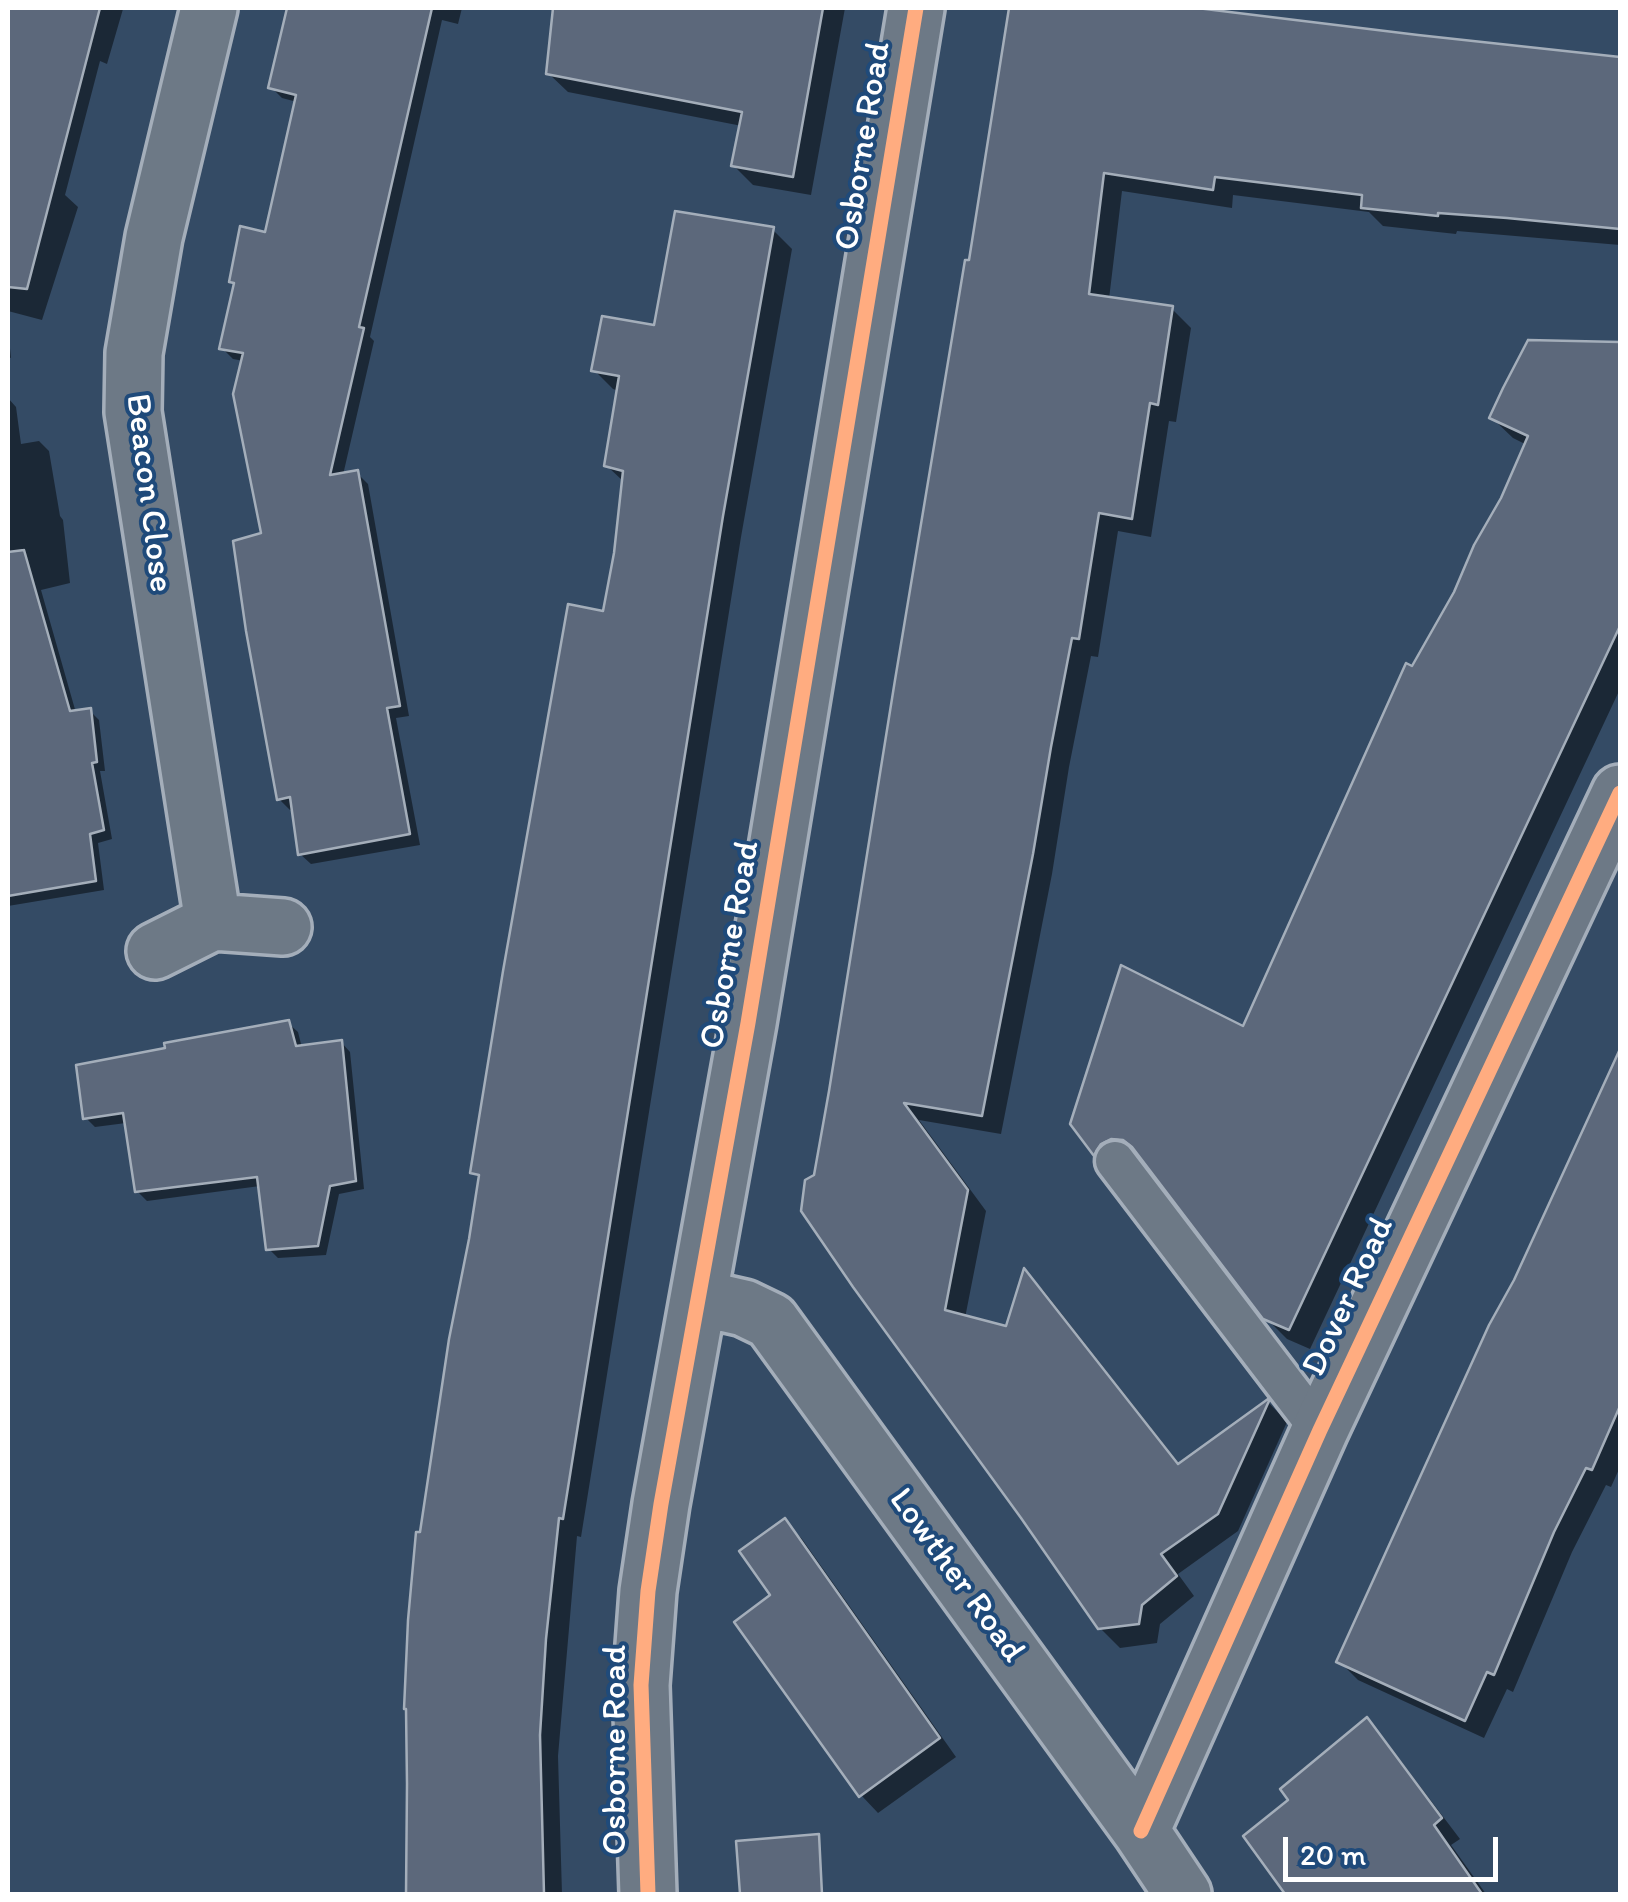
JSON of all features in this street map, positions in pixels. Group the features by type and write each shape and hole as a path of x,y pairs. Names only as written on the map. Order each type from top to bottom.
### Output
{"street":[{"name":"Beacon Close","path":"209,8 154,237 134,353 134,412 213,922"},
{"name":"Osborne Road","path":"648,1894 641,1685 648,1591 752,1004 916,8"},
{"name":"Dover Road","path":"1141,1831 1320,1430 1620,793"},
{"path":"155,951 213,922 284,927"},
{"name":"Lowther Road","path":"700,1298 744,1308 770,1320 1184,1894"}],"lane":[{"path":"1116,1161 1320,1430"}],"building":[{"path":"8,8 100,8 27,289 8,287"},
{"path":"287,8 432,8 359,327 364,328 330,475 358,470 400,706 387,708 410,834 298,855 290,797 277,800 233,541 261,533 233,394 243,353 219,349 234,283 229,282 240,226 265,232 296,95 268,88"},
{"path":"553,8 823,8 793,177 731,166 742,112 546,74"},
{"path":"1009,8 1197,8 1620,57 1620,229 1361,208 1362,195 1215,177 1213,190 1104,173 1089,294 1173,306 1158,405 1150,403 1132,519 1099,513 1079,639 1072,638 982,1116 904,1103 968,1190 945,1310 1006,1326 1024,1268 1178,1464 1269,1401 1218,1514 1161,1554 1177,1576 1142,1605 1139,1624 1098,1629 801,1211 805,1180 814,1175 829,1091"},
{"path":"675,211 774,227 723,516 563,1519 559,1518 540,1735 544,1894 406,1894 404,1709 408,1620 416,1532 420,1532 479,1175 470,1173 568,604 603,611 614,553 623,471 604,466 619,376 591,371 602,316 654,325"},
{"path":"1528,340 1620,342 1620,626 1289,1330 1263,1319 1132,1147 1123,1140 1111,1139 1101,1144 1094,1156 1070,1124 1121,965 1243,1026 1406,663 1412,666 1454,592 1528,436 1489,418"},
{"path":"24,550 70,711 91,708 97,762 92,763 104,830 90,834 96,881 8,896 8,552"},
{"path":"289,1020 296,1046 342,1040 356,1181 330,1186 318,1246 266,1250 257,1177 135,1192 123,1113 83,1119 76,1065 165,1048 164,1043"},
{"path":"1620,1049 1620,1406 1592,1470 1586,1468 1554,1532 1494,1675 1487,1672 1465,1721 1336,1662"},
{"path":"785,1518 940,1738 859,1797 734,1622 770,1595 739,1551"},
{"path":"1367,1717 1442,1818 1434,1825 1482,1894 1285,1894 1243,1836 1288,1800 1280,1789"},
{"path":"819,1834 822,1894 740,1894 736,1841"}],"cycle path":[{"path":"648,1894 641,1685 648,1591 748,1023 916,8"},
{"path":"1141,1831 1320,1430 1620,793"}]}
